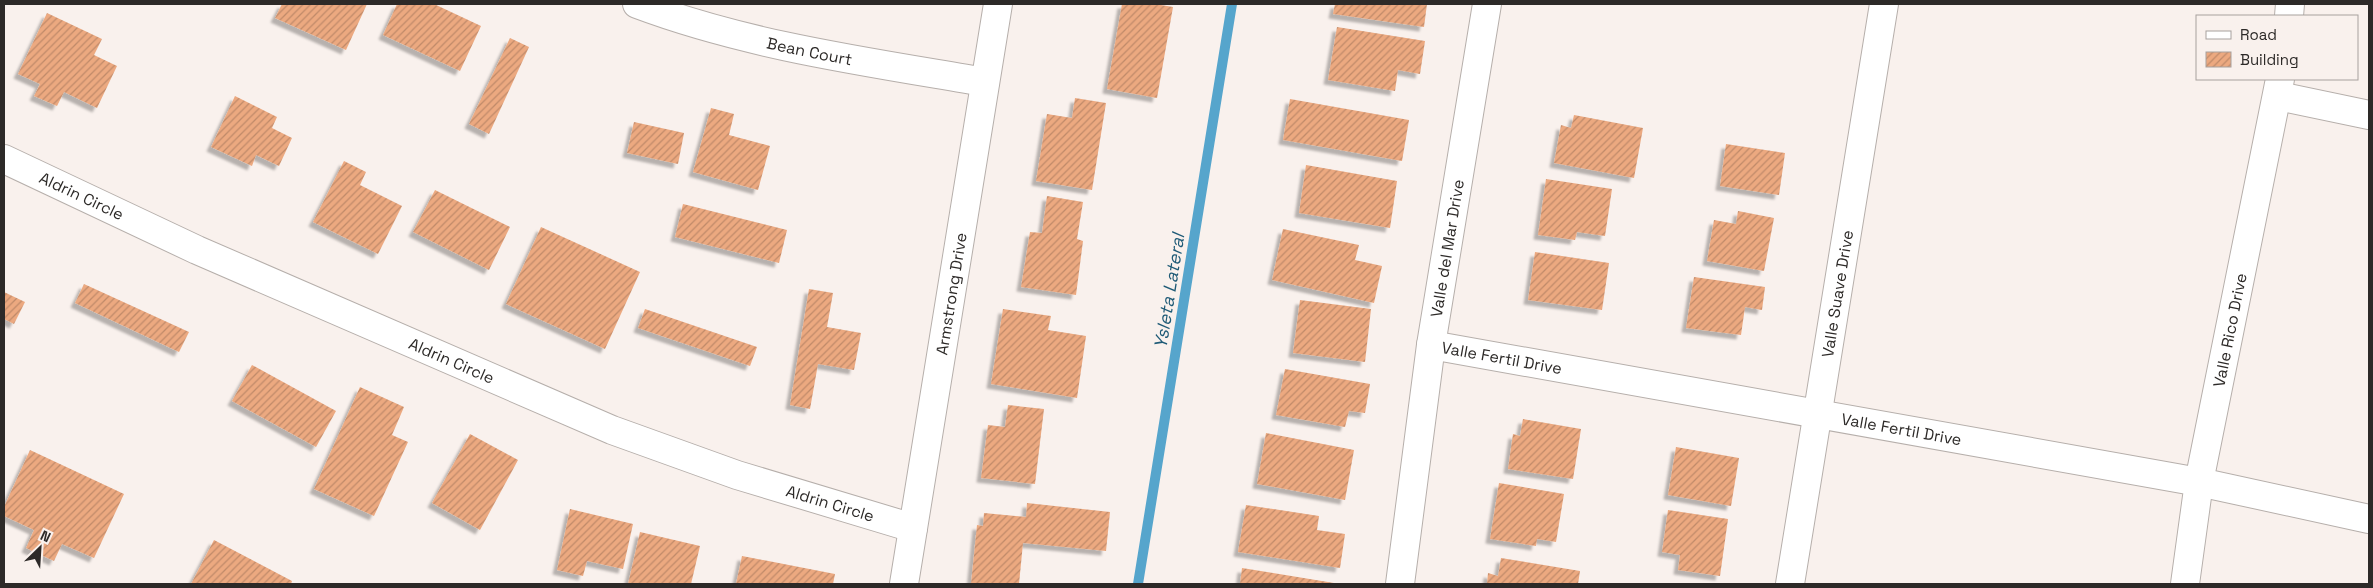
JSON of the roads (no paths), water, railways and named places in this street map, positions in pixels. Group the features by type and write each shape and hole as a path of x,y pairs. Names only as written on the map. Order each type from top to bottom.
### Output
{"street":[{"name":"Bean Court","path":"637,4 684,21 822,54 985,82"},
{"name":"Armstrong Drive","path":"904,584 998,4"},
{"name":"Valle del Mar Drive","path":"1400,584 1431,345 1487,4"},
{"name":"Valle Suave Drive","path":"1790,584 1816,413 1884,4"},
{"path":"2279,87 2369,115"},
{"name":"Valle Rico Drive","path":"2185,584 2199,482 2279,87"},
{"name":"Aldrin Circle","path":"4,159 197,250 612,430 736,475 913,528"},
{"name":"Valle Fertil Drive","path":"1431,345 2199,482 2369,519"}],"waterway":[{"name":"Ysleta Lateral","path":"1138,584 1232,4"}]}
